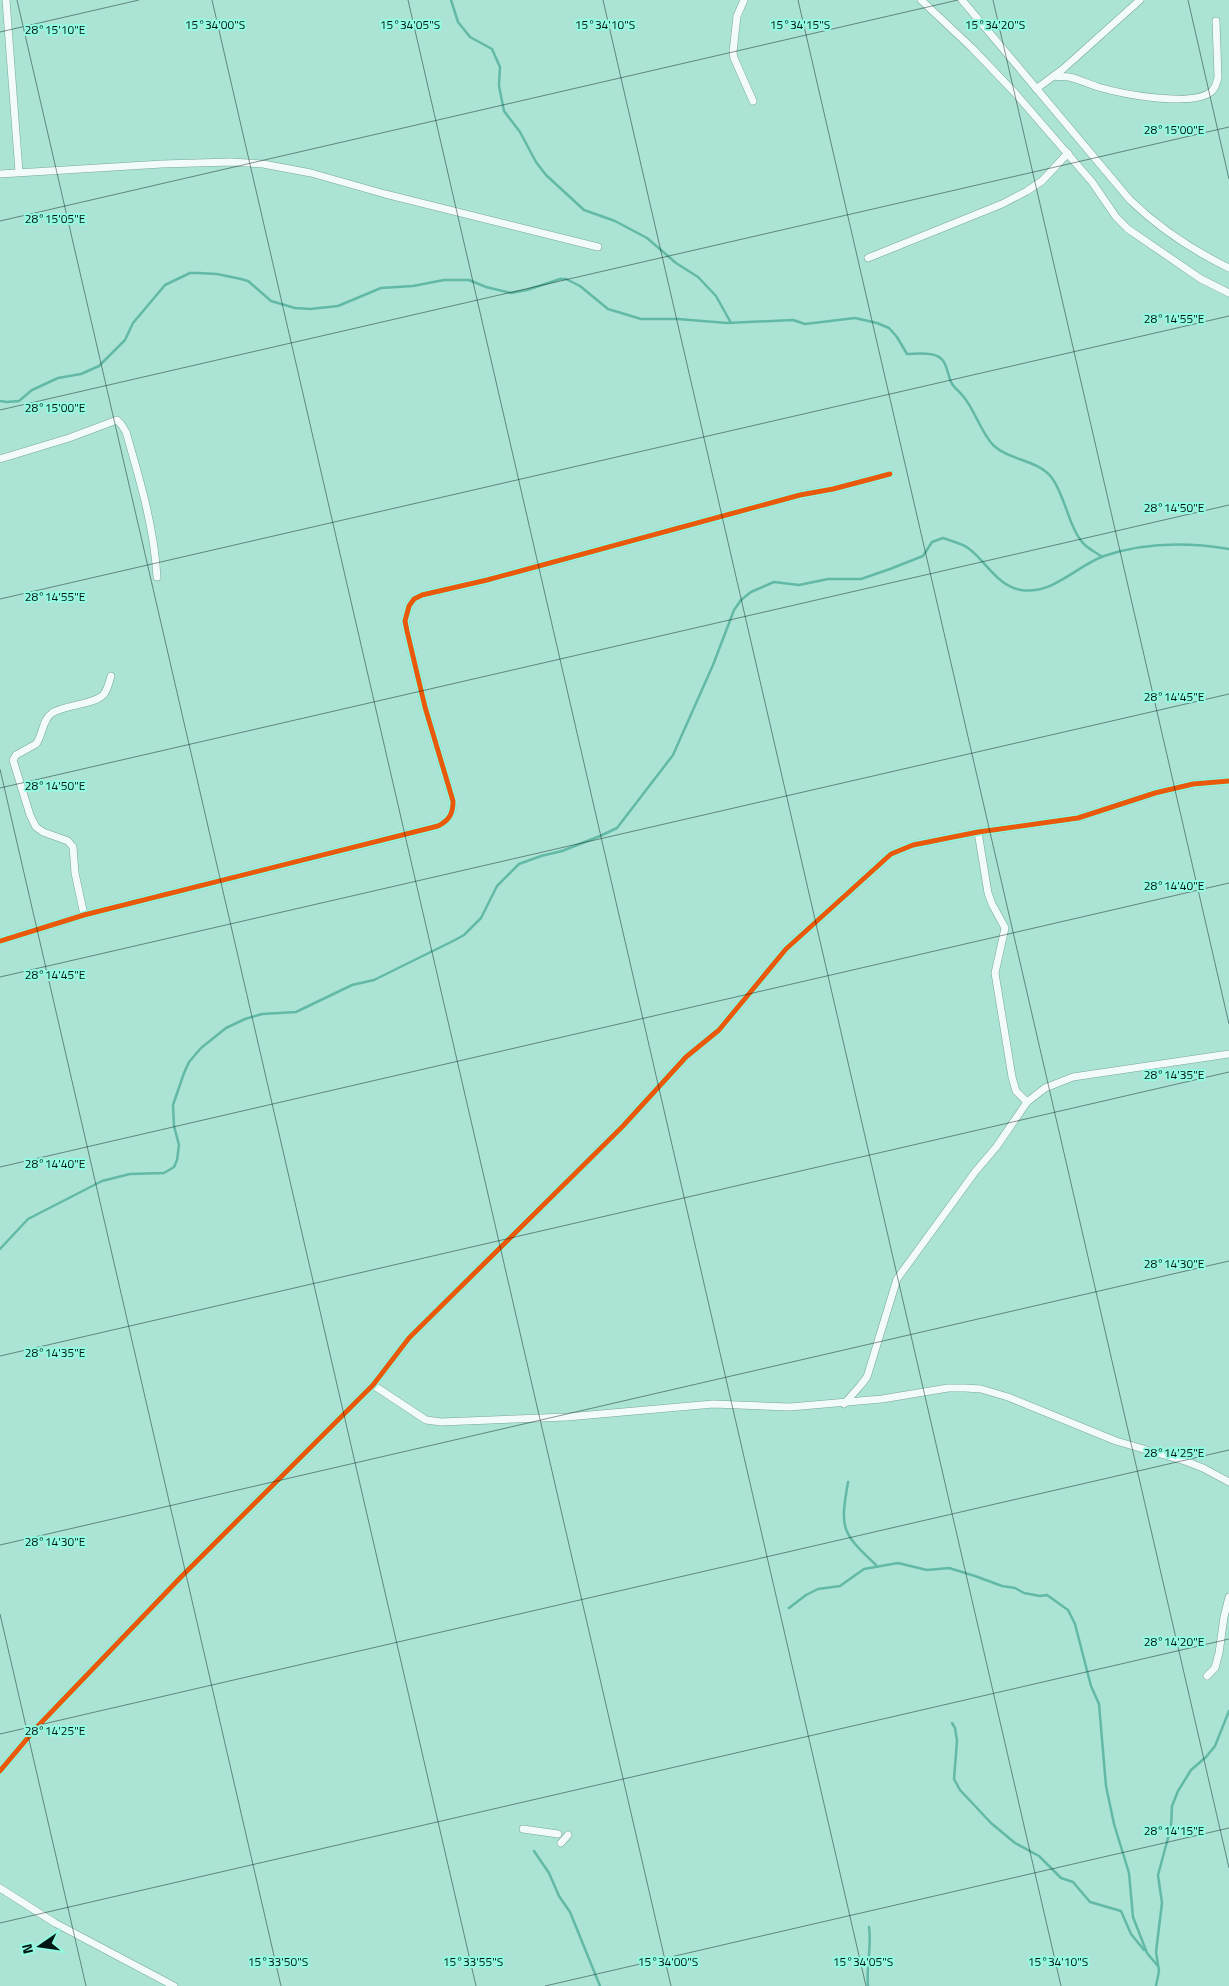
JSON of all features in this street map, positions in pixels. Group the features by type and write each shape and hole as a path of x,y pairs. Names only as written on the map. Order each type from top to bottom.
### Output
{"street":[{"path":"6,0 19,172"},
{"path":"744,0 737,16 733,52 753,101"},
{"path":"921,0 972,48 1068,153 1128,229 1201,279 1229,293"},
{"path":"962,0 1118,187 1142,211 1182,242 1229,268"},
{"path":"1036,89 1054,76 1140,0"},
{"path":"1054,76 1069,77 1141,97 1179,98 1205,95 1213,90 1217,84 1216,21"},
{"path":"868,258 1002,204 1027,191 1042,181 1068,153"},
{"path":"0,174 162,164 231,162 263,164 311,173 385,194 598,247"},
{"path":"0,459 69,438 117,420 126,432 144,494 154,539 157,577"},
{"path":"0,941 84,915 438,826 446,822 453,810 453,801 425,707 405,620 409,606 414,599 422,595 487,580 800,495 833,489 890,474"},
{"path":"84,915 75,873 73,847 68,841 43,832 36,827 13,760 16,755 36,744 46,720 51,714 99,699 108,688 111,676"},
{"path":"0,1771 37,1727 180,1578 373,1386 409,1338 623,1126 686,1057 719,1030 780,956 807,929 897,850 913,844 978,832 1078,818 1155,793 1193,784 1229,781"},
{"path":"978,832 988,893 1005,928 994,973 1012,1077 1016,1091 1027,1102"},
{"path":"844,1404 866,1377 897,1279 958,1195 997,1146 1027,1102 1044,1088 1073,1077 1229,1054"},
{"path":"373,1386 426,1420 441,1422 567,1417 713,1404 790,1407 844,1404 948,1388 982,1389 1008,1397 1116,1440 1203,1468 1229,1482"},
{"path":"1207,1676 1215,1668 1229,1597"},
{"path":"523,1829 558,1834"},
{"path":"562,1843 568,1835"},
{"path":"0,1888 55,1923 174,1986"}],"waterway":[{"path":"451,0 458,22 470,37 492,49 500,67 499,86 504,111 520,132 536,162 546,175 584,210 615,221 647,238 676,263 698,277 716,296 731,323"},
{"path":"0,401 19,401 32,390 58,378 81,374 99,366 125,340 133,323 165,285 190,273 217,274 248,281 271,301 295,308 310,309 338,306 381,288 413,286 444,280 469,280 486,287 511,293 566,279 580,286 608,309 641,319 678,319 727,323 793,320 805,324 855,318 889,328 907,354 930,354 943,360 952,384 971,408 988,439 1000,450 1039,467 1052,478 1080,540 1102,557"},
{"path":"0,1249 28,1219 102,1181 130,1174 164,1173 174,1167 179,1145 174,1126 173,1105 184,1073 189,1062 201,1048 226,1028 245,1019 262,1014 296,1012 352,985 374,980 455,940 464,935 481,918 497,886 519,864 562,851 617,828 673,755 713,665 734,610 741,600 751,592 774,582 799,585 828,579 861,579 923,556 932,542 943,538 968,548 1005,584 1021,590 1044,588 1104,556 1119,551 1150,546 1182,544 1229,549"},
{"path":"848,1482 844,1510 846,1529 856,1545 876,1565"},
{"path":"789,1608 806,1595 818,1589 840,1586 864,1569 898,1563 927,1570 949,1568 1002,1586 1015,1588 1024,1593 1040,1596 1047,1595 1068,1610 1075,1624 1091,1686 1099,1704 1106,1786 1114,1824 1129,1873 1133,1917 1147,1953 1157,1965"},
{"path":"1156,1986 1159,1971 1156,1952 1162,1903 1158,1875 1171,1827 1172,1806 1178,1791 1191,1770 1215,1746 1229,1711"},
{"path":"952,1723 955,1728 957,1741 954,1779 960,1790 991,1823 1015,1843 1039,1856 1061,1878 1073,1882 1090,1902 1121,1911 1131,1934 1144,1950"},
{"path":"534,1851 549,1873 559,1896 570,1912 600,1986"},
{"path":"868,1986 869,1927"}],"cycle path":[{"path":"0,941 84,915 438,826 448,819 453,801 425,707 405,621 409,606 414,599 422,595 487,580 800,495 833,489 890,474"},
{"path":"0,1771 37,1727 180,1578 373,1385 409,1338 623,1126 686,1057 719,1030 786,949 891,854 913,845 978,832 1078,818 1155,793 1193,784 1229,781"}]}
